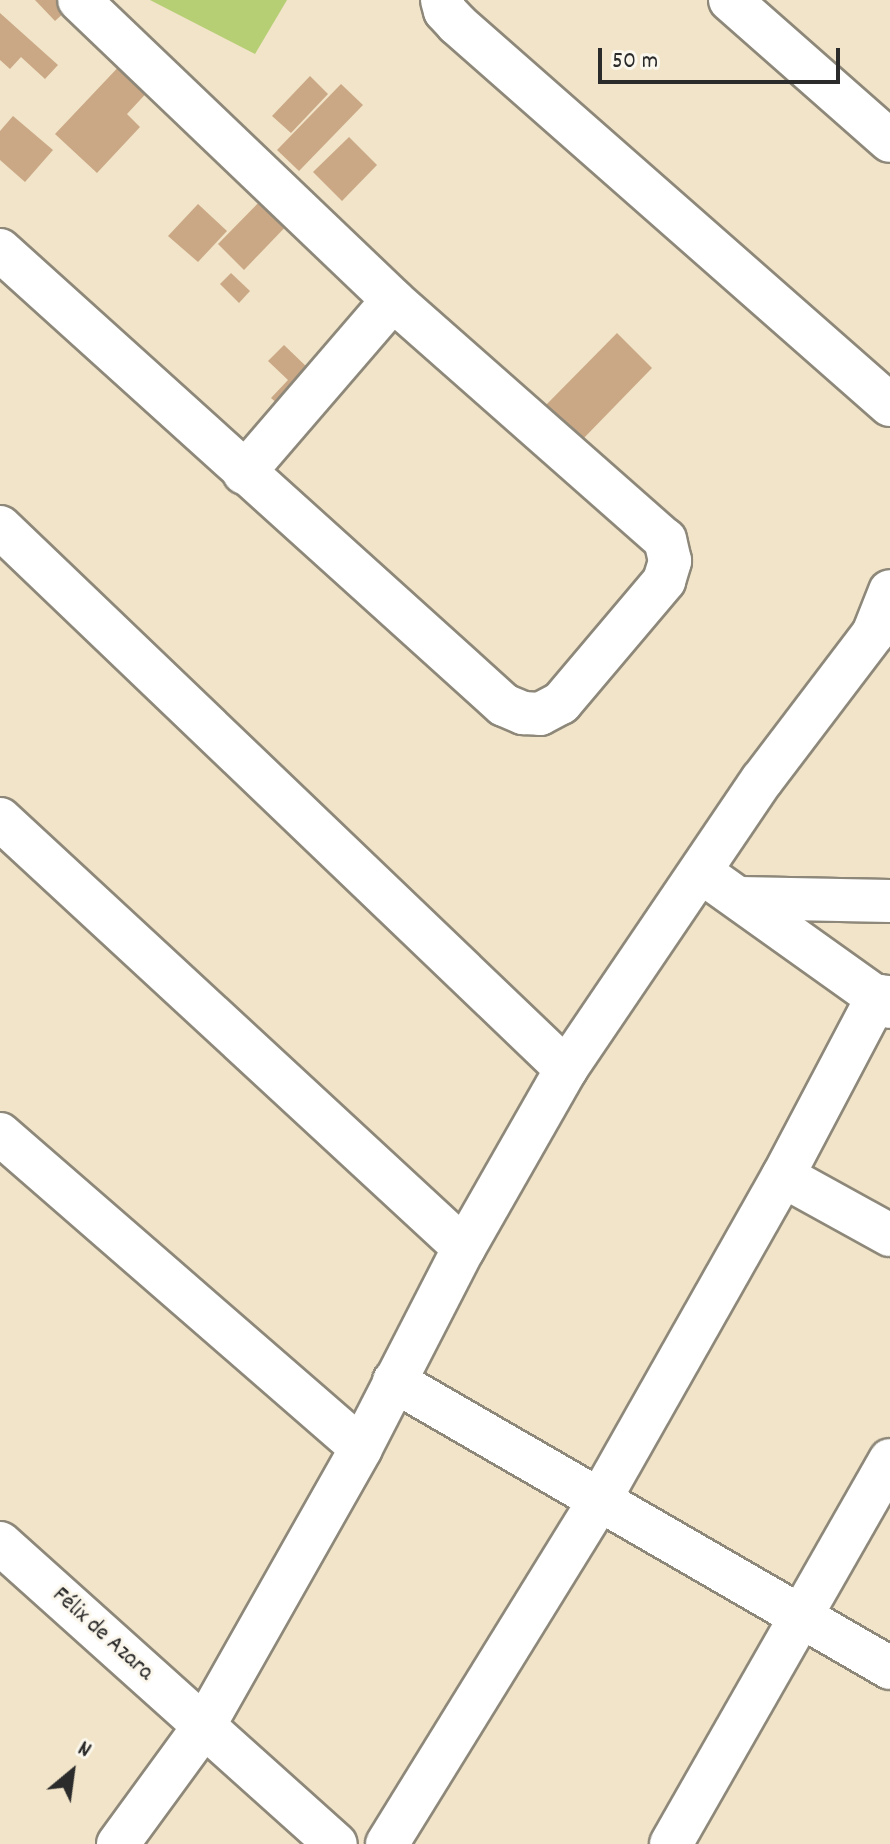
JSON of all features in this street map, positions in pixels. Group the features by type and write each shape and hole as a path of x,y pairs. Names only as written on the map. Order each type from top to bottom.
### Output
{"street":[{"path":"0,250 504,705 523,713 540,714 561,703 664,581 670,561 665,540 393,300 79,0"},
{"path":"442,0 445,11 457,24 890,405"},
{"path":"730,0 890,141"},
{"path":"244,473 393,300"},
{"path":"0,527 566,1069"},
{"path":"118,1844 204,1726 361,1448 464,1248 566,1069 762,780 873,634 890,591"},
{"path":"0,819 464,1248"},
{"path":"387,1844 599,1501 886,1000 701,872"},
{"path":"740,898 890,901"},
{"path":"0,1134 361,1448"},
{"path":"783,1176 890,1235"},
{"path":"394,1381 798,1618 890,1668"},
{"path":"671,1844 890,1460"},
{"name":"Félix de Azara","path":"0,1543 336,1844"}],"green space":[{"path":"150,0 287,0 255,54"}],"building":[{"path":"35,0 59,0 68,9 55,21"},
{"path":"0,13 58,65 45,79 21,57 10,69 0,60"},
{"path":"125,60 153,86 127,114 140,127 97,173 55,134"},
{"path":"310,76 328,94 291,133 272,116"},
{"path":"341,84 363,105 299,171 277,150"},
{"path":"13,116 53,150 25,182 0,160 0,131"},
{"path":"349,137 377,165 342,201 313,172"},
{"path":"267,194 293,219 244,270 218,244"},
{"path":"198,204 227,231 198,262 168,236"},
{"path":"231,273 250,291 239,303 220,284"},
{"path":"617,333 652,368 581,441 545,406"},
{"path":"284,345 310,370 278,404 271,398 288,380 268,361"}]}
